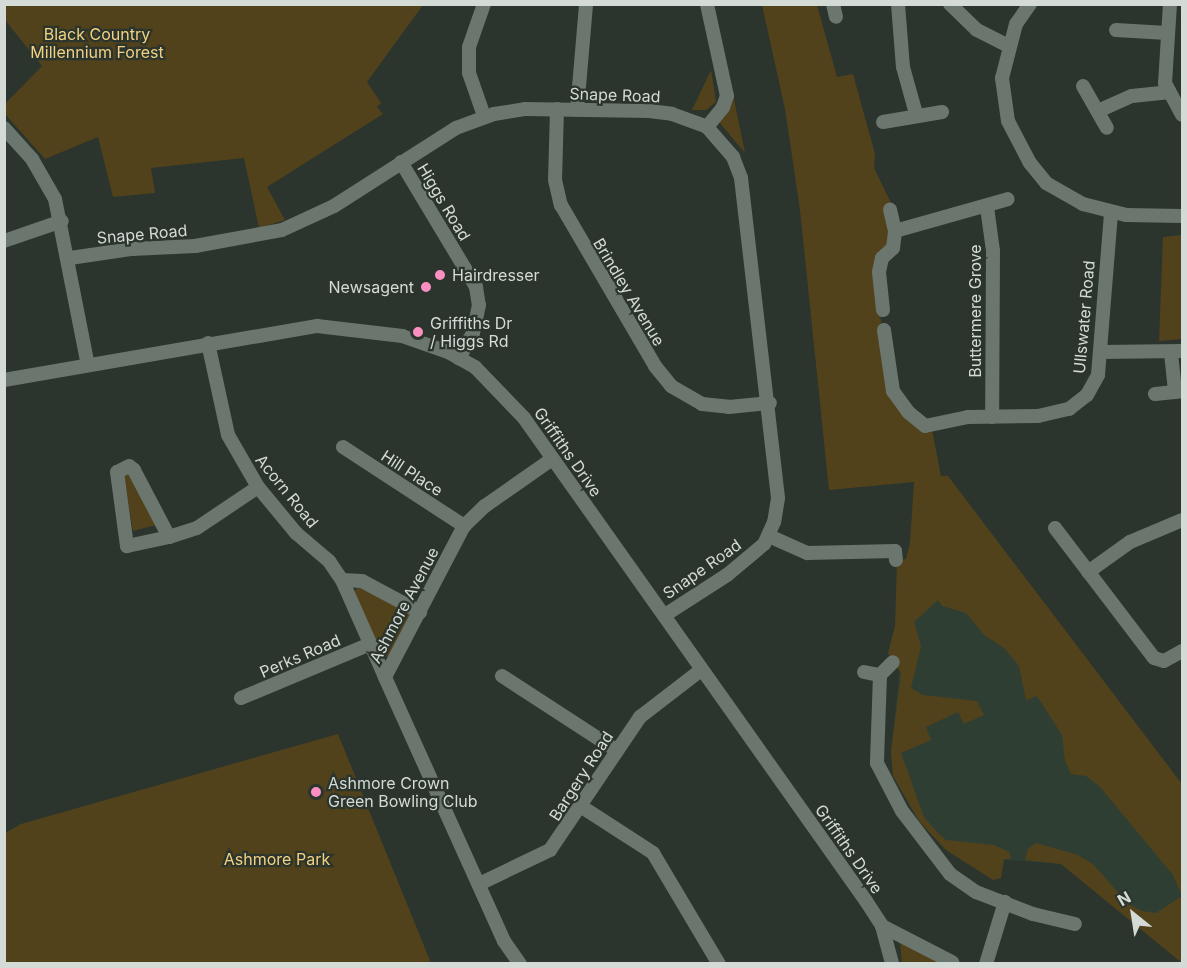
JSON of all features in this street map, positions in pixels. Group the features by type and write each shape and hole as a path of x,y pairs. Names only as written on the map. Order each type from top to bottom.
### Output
{"street":[{"path":"484,4 470,47 469,73 484,116"},
{"path":"577,110 586,4"},
{"path":"707,4 727,96 723,107 707,127"},
{"path":"898,4 903,67 916,114"},
{"path":"950,4 977,30 1009,46"},
{"path":"1030,4 1016,24 1002,78 1008,121 1022,152 1046,183 1061,193 1111,213 1182,216"},
{"path":"1170,4 1167,33 1168,92 1182,115"},
{"path":"1116,30 1167,33"},
{"path":"1083,86 1107,128"},
{"path":"1098,111 1132,96 1168,92"},
{"name":"Snape Road","path":"70,258 132,249 195,246 282,230 317,216 456,128 484,116 557,109 672,114 707,127 733,157 741,178 779,485 777,511 768,536 736,569 665,615"},
{"name":"Brindley Avenue","path":"557,109 555,180 561,205 655,366 671,386 702,404 729,407 770,403"},
{"path":"883,122 916,114 942,112"},
{"path":"4,128 42,175 62,221 88,365"},
{"name":"Higgs Road","path":"401,162 476,287 479,305 475,324 459,358"},
{"path":"895,231 1008,200"},
{"name":"Buttermere Grove","path":"987,207 993,251 990,320 992,417"},
{"path":"883,310 879,272 882,258 893,248 895,231 890,210"},
{"name":"Ullswater Road","path":"884,330 893,391 919,422 932,426 960,418 1038,416 1069,409 1095,385 1100,352 1111,213"},
{"path":"4,241 62,221"},
{"name":"Griffiths Drive","path":"4,380 295,327 340,326 402,336 459,358 490,380 513,405 665,615 882,926 892,963"},
{"name":"Acorn Road","path":"208,343 228,435 258,486 296,532 329,561 342,579 385,677"},
{"path":"1100,352 1177,352 1179,392 1155,394"},
{"name":"Hill Place","path":"343,447 464,526"},
{"name":"Ashmore Avenue","path":"520,963 504,941 385,677 464,526 485,506 552,459"},
{"path":"169,537 135,470 129,466 117,472 127,546 169,537 197,528 258,486"},
{"path":"1088,572 1130,542 1182,520"},
{"path":"1055,528 1154,657 1164,661 1182,651"},
{"path":"768,536 807,553 895,551 896,560"},
{"path":"342,579 362,581 420,612"},
{"name":"Perks Road","path":"242,698 370,644"},
{"path":"893,662 880,675 875,752 883,778 902,811 957,881 1005,902 1075,924"},
{"name":"Bargery Road","path":"478,884 550,850 582,807 616,750 650,707 702,670"},
{"path":"864,672 880,675"},
{"path":"502,676 616,750"},
{"path":"582,807 653,853 719,963"},
{"path":"986,963 1005,902"},
{"path":"882,926 953,963"}],"shaded area":[{"path":"936,547 1182,865 1182,933 1167,950 1061,864 976,858 946,850 919,821 893,776 891,752 912,552"}],"green space":[{"name":"Black Country Millennium Forest","path":"5,5 423,5 367,82 381,103 377,107 383,114 267,187 285,220 259,228 244,158 151,168 155,193 113,197 98,137 45,159 5,114 4,105 42,66 5,20"},
{"path":"762,5 817,5 837,77 853,74 875,154 874,168 893,207 890,239 875,271 890,396 932,430 941,476 948,476 1182,784 1182,896 1173,875 1100,787 1086,776 1071,774 1065,761 1062,735 1037,696 1026,700 1019,666 1004,648 984,635 966,613 942,606 938,600 914,622 921,646 911,688 923,695 977,701 984,715 964,724 958,712 926,727 931,740 901,753 924,817 937,832 946,840 994,845 1009,852 1011,859 1004,859 1001,878 993,880 946,850 919,821 893,776 891,752 901,673 888,653 895,626 897,561 906,559 910,543 914,482 829,490 800,210 785,109"},
{"path":"711,70 716,102 706,110 692,110"},
{"path":"733,94 745,153 719,122"},
{"path":"1182,235 1182,339 1159,341 1163,237"},
{"path":"128,474 134,481 156,525 133,531 124,477"},
{"path":"360,584 411,613 392,656 382,657 353,593"},
{"name":"Ashmore Park","path":"338,734 431,963 5,963 5,833 21,824"},
{"path":"1036,843 1078,855 1094,865 1128,904 1142,911 1156,913 1182,896 1182,963 1061,864 1025,860 1028,849"},
{"path":"900,942 940,963 902,963"}],"place":[{"name":"Hairdresser","path":"440,275"},
{"name":"Newsagent","path":"426,287"},
{"name":"Griffiths Dr / Higgs Rd","path":"418,332"},
{"name":"Ashmore Crown Green Bowling Club","path":"316,792"}]}
